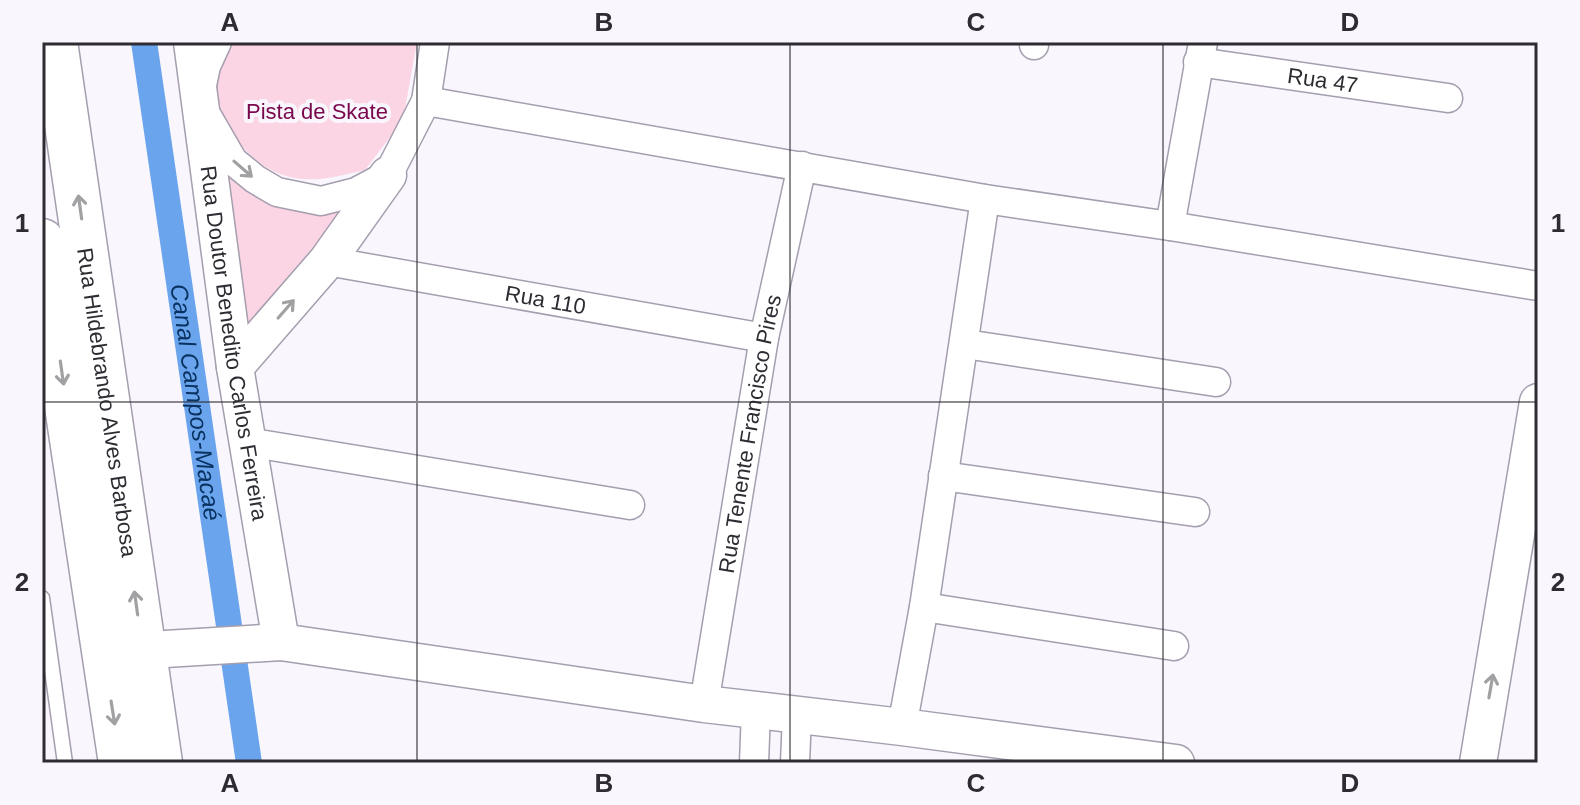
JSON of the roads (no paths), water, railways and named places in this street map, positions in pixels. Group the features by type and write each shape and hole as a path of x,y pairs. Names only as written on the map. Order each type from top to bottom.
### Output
{"main road":[{"name":"Rua Hildebrando Alves Barbosa","path":"55,42 154,652 160,763"},
{"name":"Rua Hildebrando Alves Barbosa","path":"42,241 121,763"}],"street":[{"name":"Rua Doutor Benedito Carlos Ferreira","path":"192,42 272,642"},
{"path":"217,42 206,66 201,100 212,129 233,161 255,179 277,192 321,201 356,192 388,175"},
{"path":"235,367 327,261 388,175 426,101 435,42"},
{"path":"1170,226 1200,52"},
{"name":"Rua 47","path":"1200,52 1448,98"},
{"path":"426,101 985,199 1538,286"},
{"name":"Rua Tenente Francisco Pires","path":"704,704 764,338 802,166"},
{"path":"902,727 924,607 985,199"},
{"name":"Rua 110","path":"327,261 764,338"},
{"path":"965,344 1216,382"},
{"path":"1478,763 1538,402"},
{"path":"247,442 630,505"},
{"path":"943,476 1195,512"},
{"path":"924,607 1174,646"},
{"path":"154,652 272,642 704,704 1176,763"},
{"path":"754,763 756,710"},
{"path":"795,763 797,715"}],"lane":[{"path":"42,598 65,763"}],"waterway":[{"name":"Canal Campos-Macaé","path":"144,42 249,763"}],"park label":[{"name":"Pista de Skate","path":"317,111"}]}
